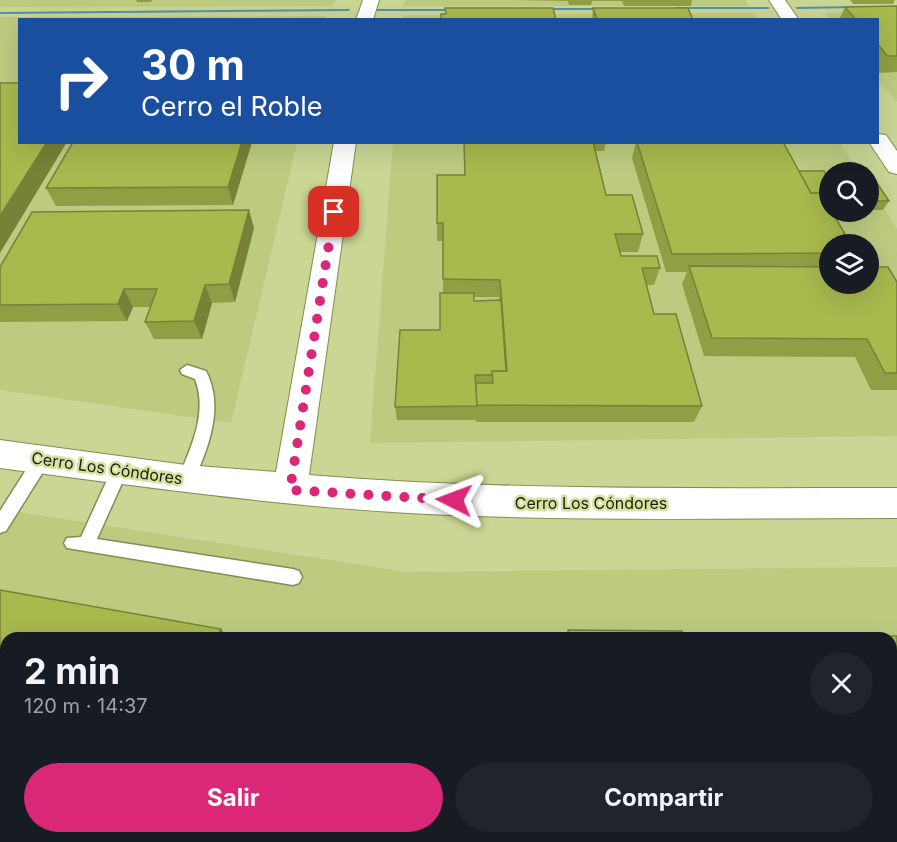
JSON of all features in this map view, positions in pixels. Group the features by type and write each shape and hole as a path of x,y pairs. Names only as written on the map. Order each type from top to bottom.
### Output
{"street":[{"path":"365,18 371,0"},
{"path":"777,0 790,18"},
{"path":"879,141 897,167"},
{"path":"290,490 345,144"},
{"name":"Cerro Los Cóndores","path":"0,454 119,472 290,490 538,503 897,503"}],"lane":[{"path":"186,479 208,417 208,390 201,375 187,370"},
{"path":"0,526 42,459"},
{"path":"119,472 79,544 293,577"}],"shaded area":[{"path":"0,0 336,0 332,6 0,7"},
{"path":"406,0 745,0 749,6 403,6"},
{"path":"754,13 757,18 402,18 403,15"},
{"path":"825,13 897,13 897,102 879,81 879,18 829,18"},
{"path":"326,16 326,18 18,18 18,144 297,144 231,423 0,390 0,17"},
{"path":"393,144 841,144 852,162 819,162 819,222 879,222 879,201 897,229 897,436 370,443"},
{"path":"0,509 407,572 897,567 897,632 0,632"}],"building":[{"path":"897,6 897,56 887,56 879,45 879,18 854,18 845,7"},
{"path":"445,8 553,8 556,18 441,18 441,14 446,14"},
{"path":"593,8 688,8 692,18 596,18"},
{"path":"0,83 18,83 18,144 46,144 0,216"},
{"path":"72,144 241,144 228,187 46,188"},
{"path":"464,144 593,144 606,195 632,195 643,234 615,234 621,256 657,256 660,268 642,268 654,314 676,314 702,406 476,405 476,383 493,383 492,371 507,371 500,280 443,279 443,223 437,223 437,175 465,175"},
{"path":"638,144 784,144 811,193 819,193 819,222 838,222 845,234 819,234 819,253 672,254"},
{"path":"799,171 819,171 819,193 811,193"},
{"path":"879,186 889,201 879,201"},
{"path":"249,210 229,284 205,285 194,321 145,322 157,289 124,289 118,304 0,305 0,267 32,212"},
{"path":"689,266 819,267 819,294 879,294 879,267 888,267 897,282 897,373 885,373 867,339 712,338"},
{"path":"440,293 474,293 474,301 501,300 506,371 492,371 492,375 475,375 477,406 395,407 400,330 440,330"},
{"path":"0,590 221,629 220,632 0,632"},
{"path":"568,630 682,632 568,632"}],"waterway":[{"path":"797,8 856,7"},
{"path":"678,8 768,8"},
{"path":"543,9 604,9"},
{"path":"0,13 348,10"},
{"path":"377,10 457,10"}],"route":[{"path":"334,212 290,490 454,500"}]}
